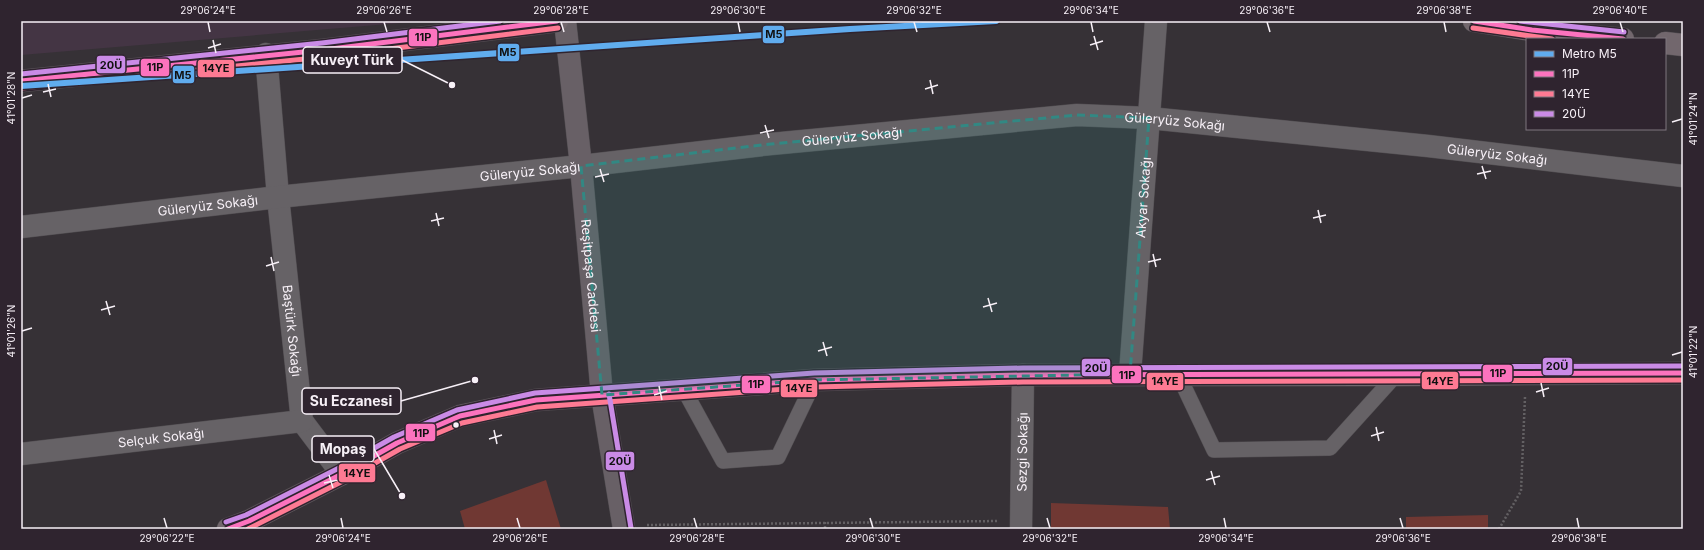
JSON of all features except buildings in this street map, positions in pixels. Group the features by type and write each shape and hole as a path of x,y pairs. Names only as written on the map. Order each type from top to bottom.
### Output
{"main road":[{"path":"21,80 266,54 323,50 557,21"},
{"path":"1474,21 1532,30 1613,38"},
{"path":"1666,43 1683,45"},
{"path":"228,529 342,474 397,443 460,416 536,400 683,388 816,380 1023,375 1683,373"}],"street":[{"name":"Reşitpaşa Caddesi","path":"565,21 581,166 602,395 624,527"},
{"name":"Akyar Sokağı","path":"1130,374 1156,21"},
{"name":"Baştürk Sokağı","path":"266,54 278,197 302,421"},
{"name":"Güleryüz Sokağı","path":"21,227 278,197 581,166 779,143 1069,116 1149,118 1428,146 1683,176"},
{"name":"Sezgi Sokağı","path":"1021,525 1023,375"},
{"name":"Selçuk Sokağı","path":"21,454 302,421"},
{"path":"302,421 342,474"}],"lane":[{"path":"1178,374 1214,450 1330,448 1396,375"},
{"path":"683,388 723,461 778,457 816,380"}],"path":[{"path":"1499,529 1521,491 1526,374"},
{"path":"624,527 825,522 1021,525"},
{"path":"825,522 825,529"}],"highlighted area":[{"path":"1077,115 1149,118 1130,374 815,380 602,395 581,166 771,144"}],"shaded area":[{"path":"21,21 424,21 21,55"},
{"path":"546,480 561,529 465,529 460,511"},
{"path":"1051,503 1168,507 1170,529 1051,529"},
{"path":"1488,515 1488,529 1406,529 1406,517"}],"metro line":[{"name":"M5","path":"21,86 850,29 996,21"}],"transit line":[{"name":"20Ü","path":"21,74 322,43 500,21"},
{"name":"11P","path":"21,81 323,50 557,21"},
{"name":"11P","path":"1474,21 1532,30 1613,38"},
{"name":"20Ü","path":"1520,21 1624,32"},
{"name":"14YE","path":"22,88 324,57 558,28"},
{"name":"14YE","path":"1473,28 1545,38"},
{"name":"20Ü","path":"226,522 246,515 339,468 394,437 457,410 535,393 814,373 1023,368 1683,366"},
{"name":"11P","path":"228,529 249,521 342,474 397,443 460,416 536,400 815,380 1023,375 1683,373"},
{"name":"14YE","path":"248,529 345,480 400,449 462,423 537,407 815,387 1023,382 1683,380"},
{"name":"20Ü","path":"609,394 631,528"}],"place":[{"name":"Kuveyt Türk","path":"452,85"},
{"name":"Su Eczanesi","path":"475,380"},
{"name":"Mopaş","path":"402,496"}]}
